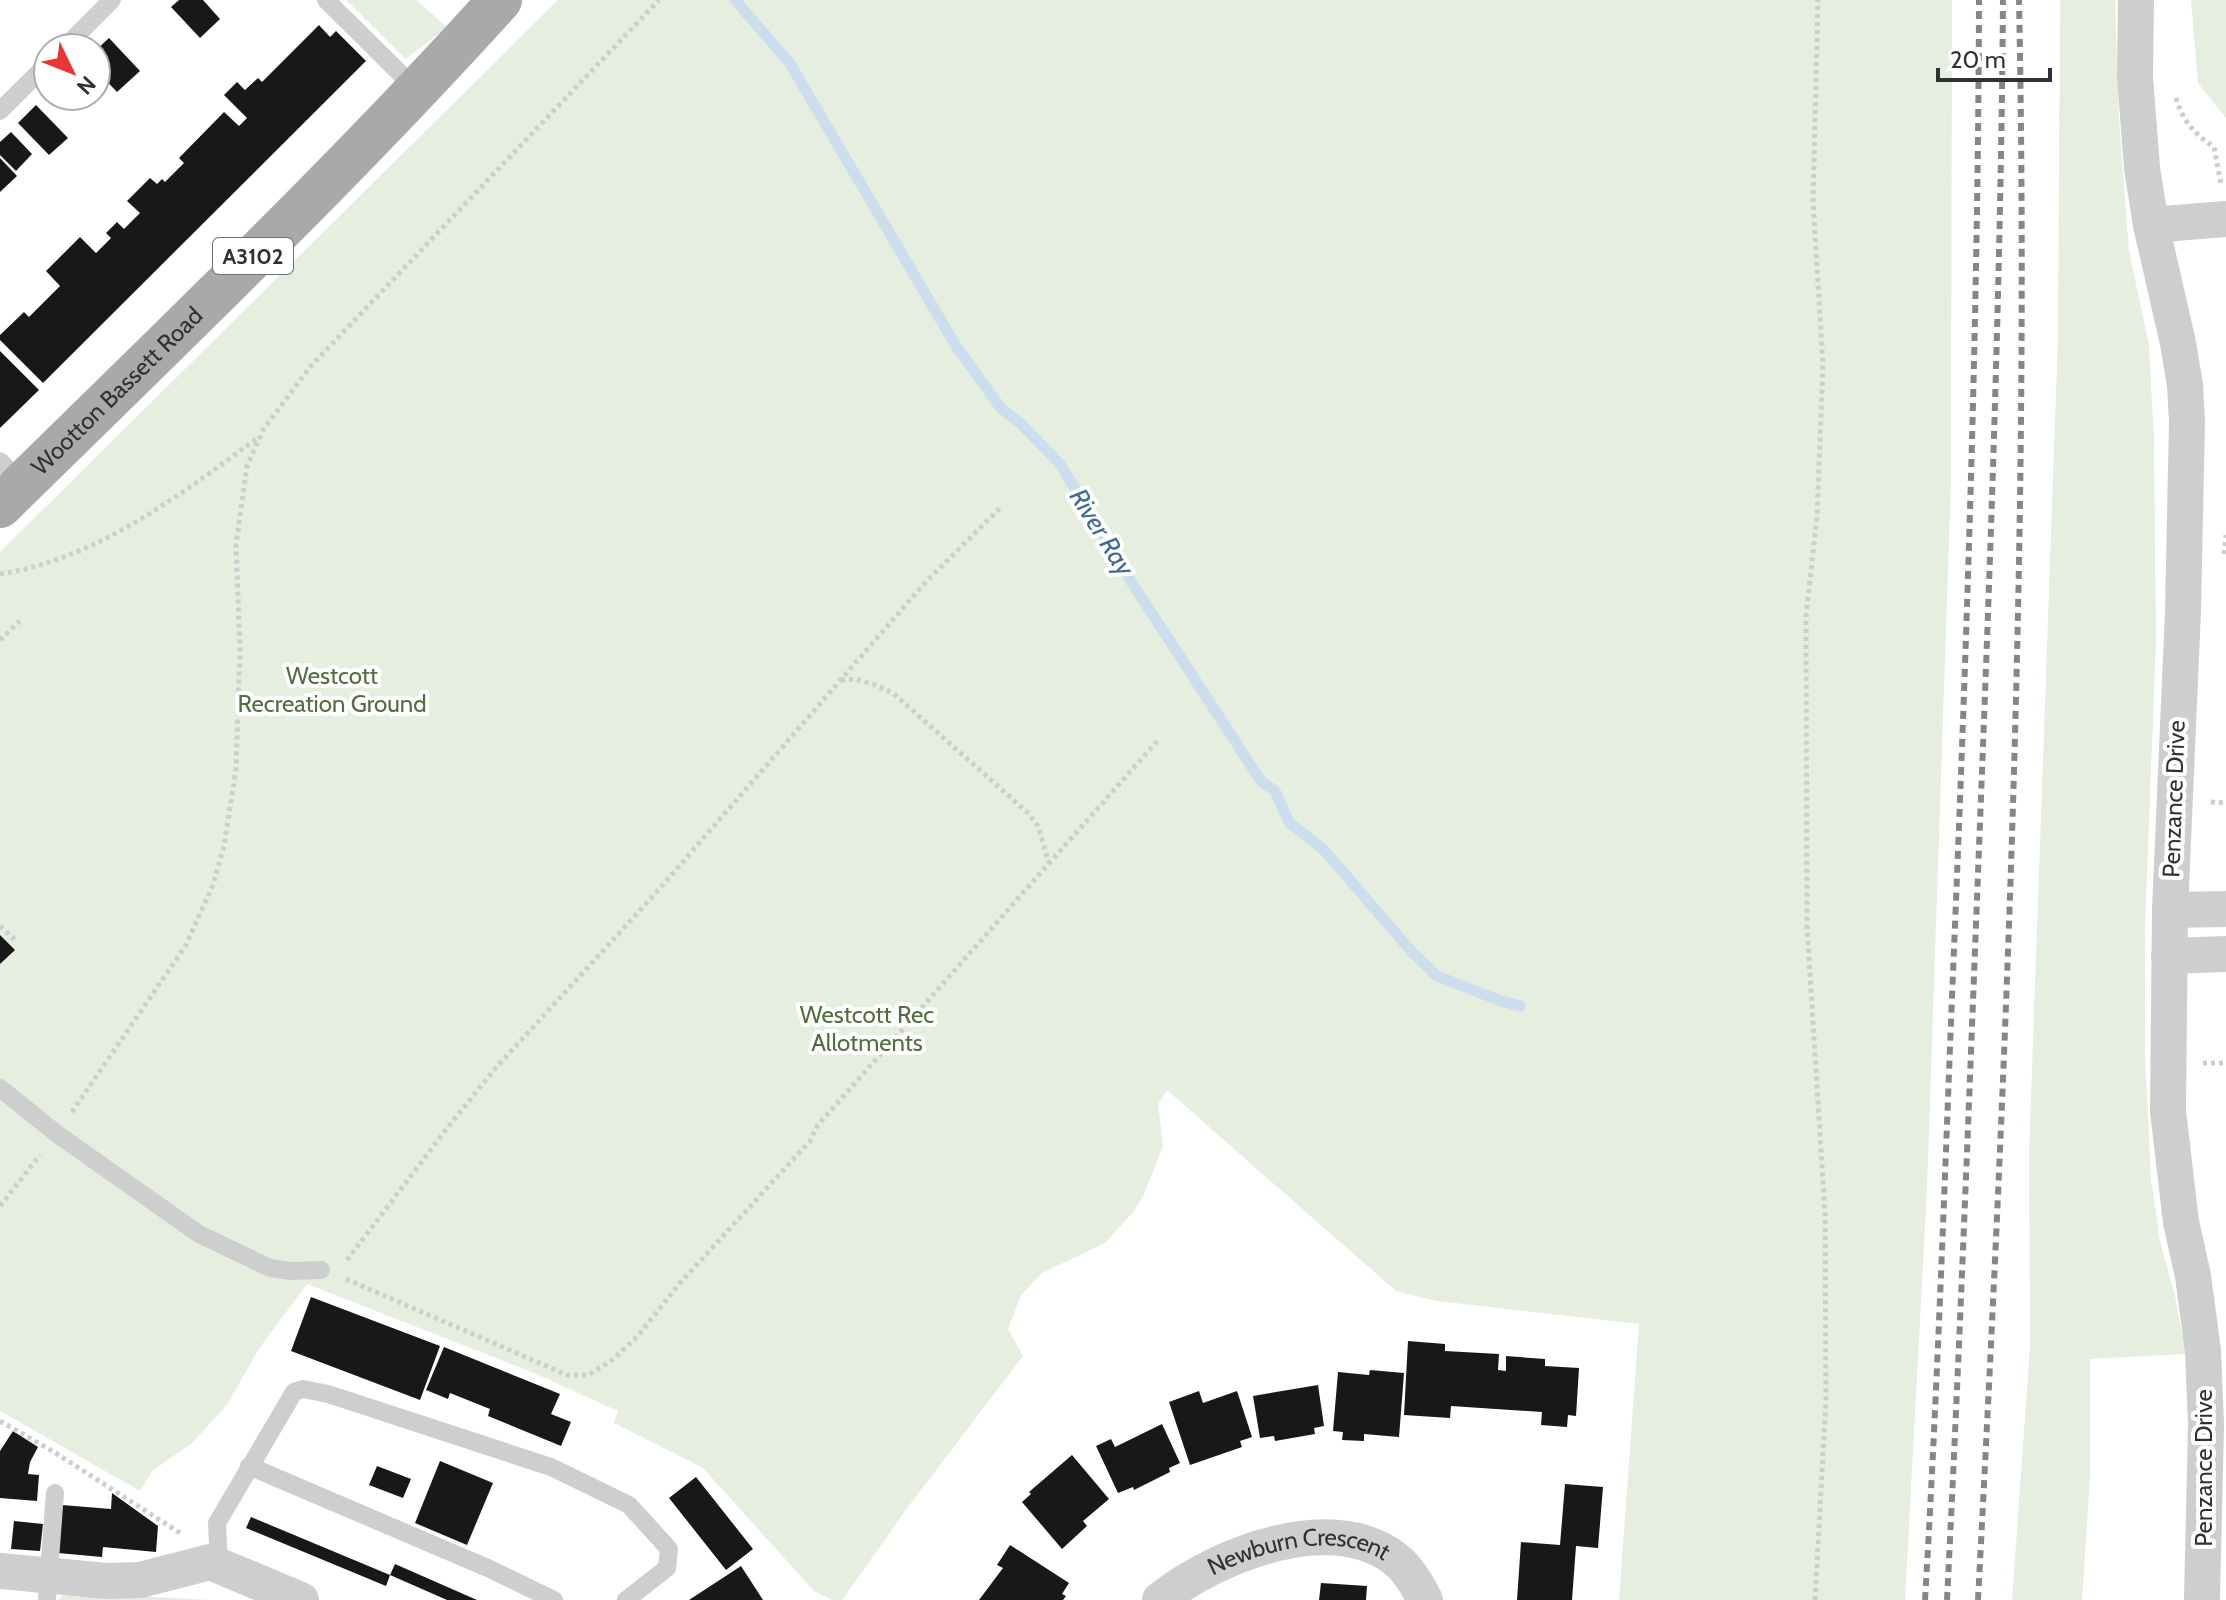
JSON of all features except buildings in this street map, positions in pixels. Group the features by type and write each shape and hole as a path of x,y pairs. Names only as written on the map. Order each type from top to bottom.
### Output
{"main road":[{"name":"Wootton Bassett Road","path":"8,484 238,271 417,90 500,0"}],"street":[{"name":"Penzance Drive","path":"2136,0 2138,122 2151,225 2185,385 2187,421 2183,611 2170,910 2168,1111 2181,1222 2199,1311 2205,1386 2202,1600"},
{"path":"2151,225 2224,203"},
{"path":"2170,910 2226,909"},
{"path":"2169,956 2226,954"},
{"name":"Newburn Crescent","path":"1160,1600 1197,1574 1227,1559 1264,1546 1328,1539 1362,1543 1395,1560 1411,1576 1425,1600"},
{"path":"0,1571 48,1588 140,1580 205,1563 219,1564 301,1600"}],"lane":[{"path":"80,32 112,0"},
{"path":"326,0 417,90"},
{"path":"0,111 32,79"},
{"path":"0,1088 57,1134 199,1234 270,1268 321,1270"},
{"path":"219,1564 217,1523 294,1392 303,1389 328,1394 551,1467 629,1505 669,1549 667,1568 626,1600"},
{"path":"249,1466 490,1569 554,1600"},
{"path":"48,1588 55,1493"}],"path":[{"path":"0,1206 57,1134 186,945 202,916 213,885 224,846 236,769 240,650 236,545 247,466 260,436 310,367 659,0"},
{"path":"1815,1600 1826,1399 1825,1214 1807,911 1806,616 1817,517 1823,365 1813,201 1815,17 1818,0"},
{"path":"2174,93 2186,122 2214,147 2224,203"},
{"path":"0,574 30,567 104,540 174,498 260,436"},
{"path":"345,1265 493,1071 654,895 923,585 1000,508"},
{"path":"0,640 20,621"},
{"path":"840,680 855,679 873,684 893,693 920,715 1028,813 1038,826 1050,863"},
{"path":"341,1272 348,1282 567,1375 588,1375 612,1360 637,1337 680,1283 810,1141 817,1126 1159,739"},
{"path":"0,926 16,941"},
{"path":"0,1421 67,1460 184,1536"}],"green space":[{"path":"346,0 416,0 447,27 406,59"},
{"path":"558,0 1952,0 1951,482 1927,1190 1905,1600 1619,1600 1639,1324 1437,1301 1396,1291 1167,1090 1158,1104 1163,1146 1143,1196 1133,1212 1105,1243 1042,1273 1021,1295 1008,1329 1023,1356 842,1600 832,1600 814,1591 703,1468 614,1423 618,1411 529,1371 307,1284 258,1350 227,1405 192,1443 152,1471 140,1491 0,1411 0,552"},
{"path":"2060,0 2115,0 2119,119 2129,251 2149,345 2154,439 2156,641 2145,925 2145,1055 2151,1179 2160,1241 2186,1354 2090,1359 2090,1478 2082,1600 2012,1600 2030,1346 2029,1154 2058,336"},
{"path":"2191,0 2226,0 2226,118 2198,83"},
{"path":"66,1592 210,1600 58,1600"}],"waterway":[{"name":"River Ray","path":"735,0 789,62 956,346 1000,407 1060,464 1132,583 1261,781 1275,791 1289,822 1324,850 1412,952 1437,976 1520,1006"}],"railway":[{"path":"1925,1600 1966,623 1974,374 1979,0"},
{"path":"1947,1600 1989,579 2003,0"},
{"path":"1978,1600 1998,1200 2013,800 2021,400 2019,0"}],"park label":[{"name":"Westcott Recreation Ground","path":"332,690"},
{"name":"Westcott Rec Allotments","path":"867,1029"}]}
